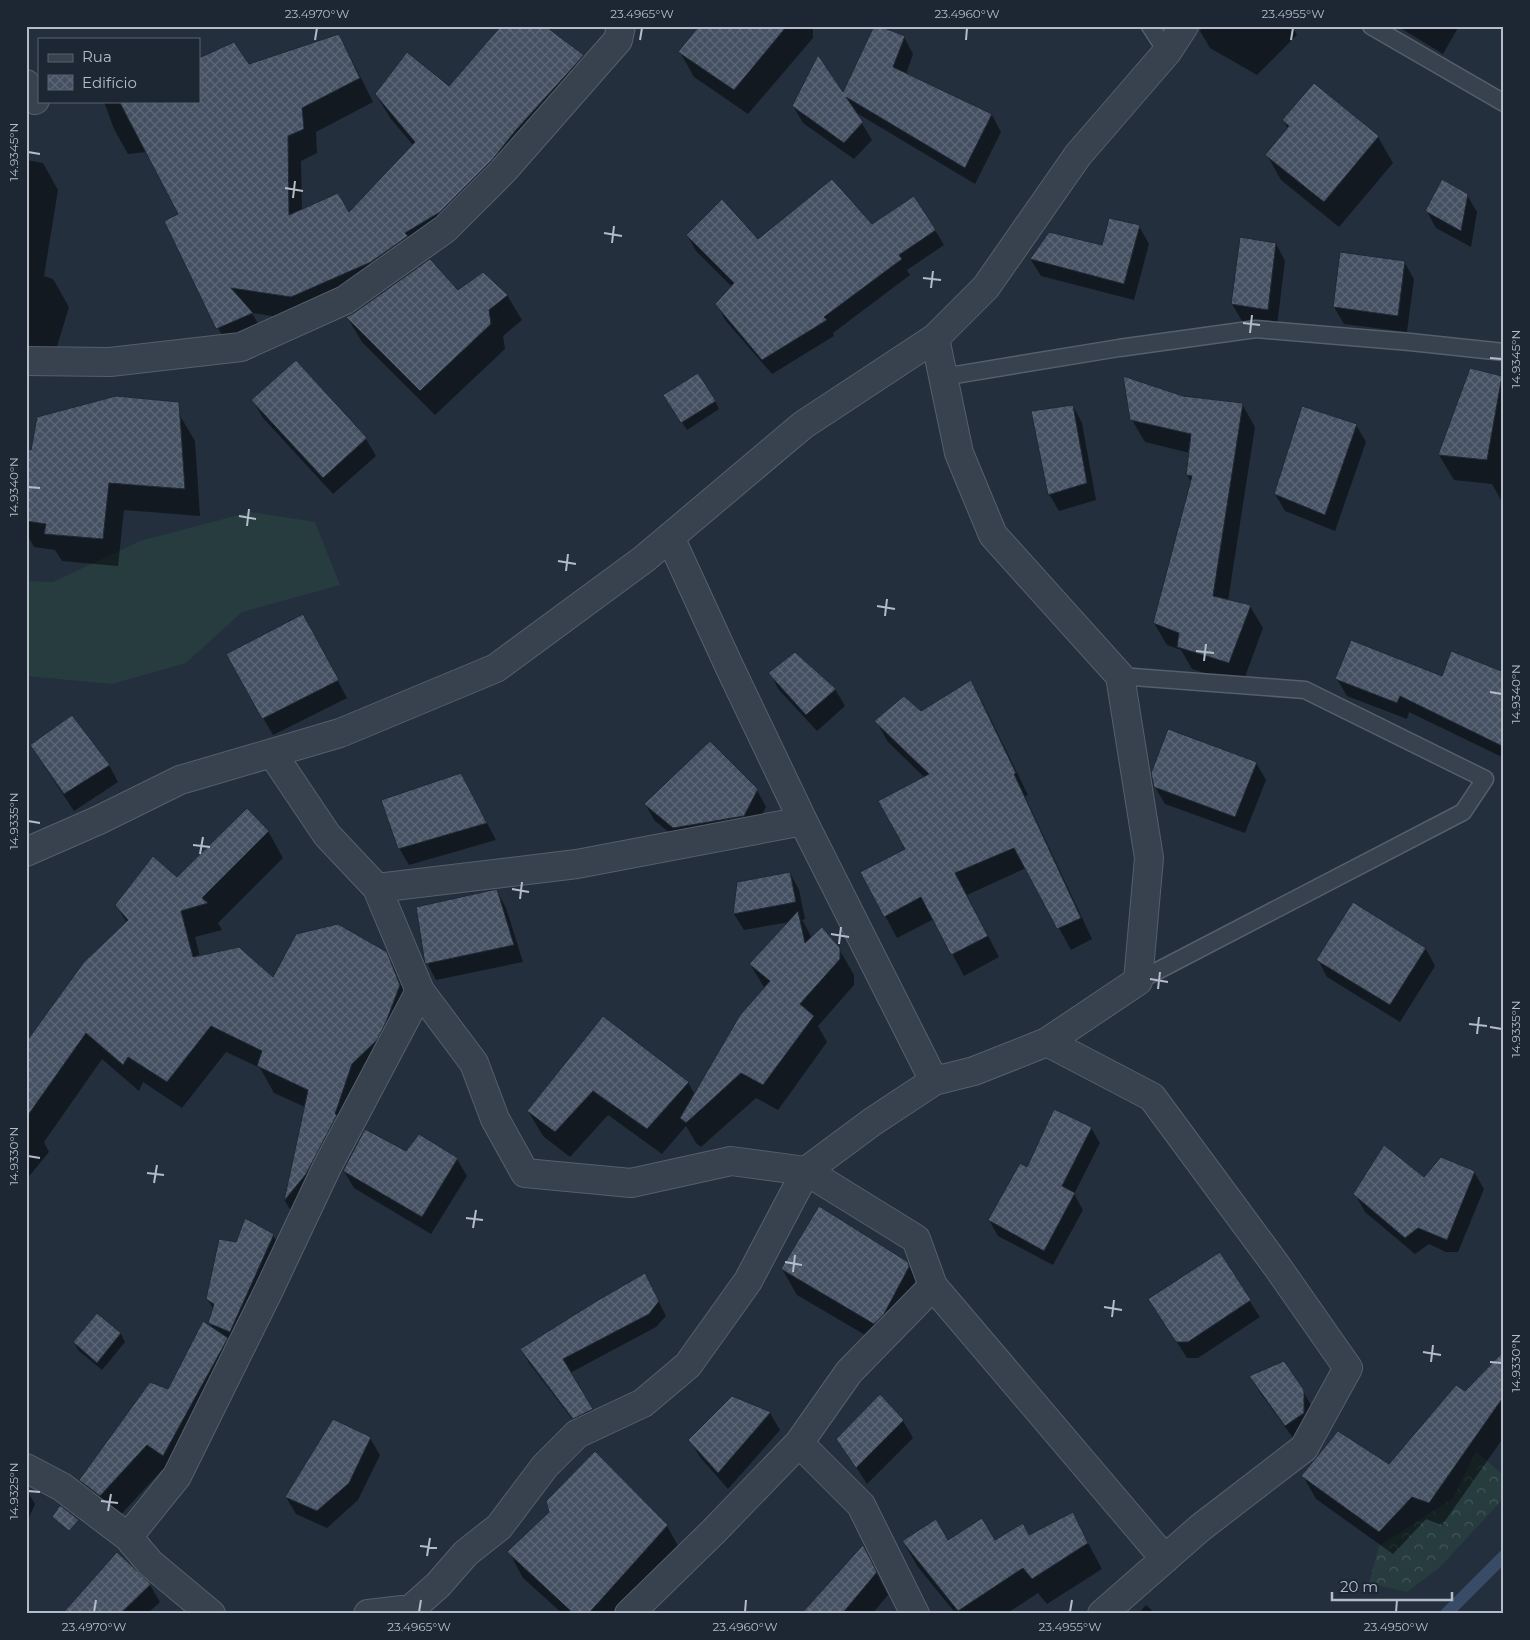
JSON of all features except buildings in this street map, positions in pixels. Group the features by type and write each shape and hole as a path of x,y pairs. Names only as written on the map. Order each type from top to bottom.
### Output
{"street":[{"path":"26,361 110,362 241,347 345,300 445,229 496,178 618,40 621,26"},
{"path":"26,852 99,820 180,780 340,733 496,668 644,559 803,425 935,338 986,287 1078,155 1167,52 1184,26"},
{"path":"368,1614 411,1609 438,1584 466,1553 499,1527 545,1466 577,1434 608,1421 643,1402 688,1365 748,1281 806,1171 872,1122 934,1081 974,1071 1047,1042 1138,982 1149,858 1120,676 993,535 959,453 935,338"},
{"path":"670,537 803,821 934,1081"},
{"path":"272,753 327,835 377,888 420,991 474,1063 495,1119 525,1173 631,1183 732,1161 806,1171 916,1239 933,1286 1165,1559"},
{"path":"377,888 577,864 803,821"},
{"path":"128,1537 177,1476 269,1290 327,1167 420,991"},
{"path":"1047,1042 1152,1097 1276,1265 1348,1368 1304,1448 1200,1528 1102,1614"},
{"path":"629,1614 714,1531 799,1443 849,1372 933,1286"},
{"path":"799,1443 861,1505 915,1614"},
{"path":"26,1468 62,1487 128,1537 150,1563 211,1614"}],"lane":[{"path":"1150,26 1167,52"},
{"path":"1371,26 1504,103"},
{"path":"943,377 1119,348 1256,329 1504,352"},
{"path":"1120,676 1305,690 1485,779 1463,812 1138,982"}],"green space":[{"path":"250,512 315,522 340,585 242,612 186,663 112,684 26,676 26,581 53,582 140,541"},
{"path":"1476,1451 1504,1476 1504,1498 1440,1567 1407,1592 1369,1583 1379,1546 1453,1498"}],"waterway":[{"path":"1446,1614 1504,1556"}]}
